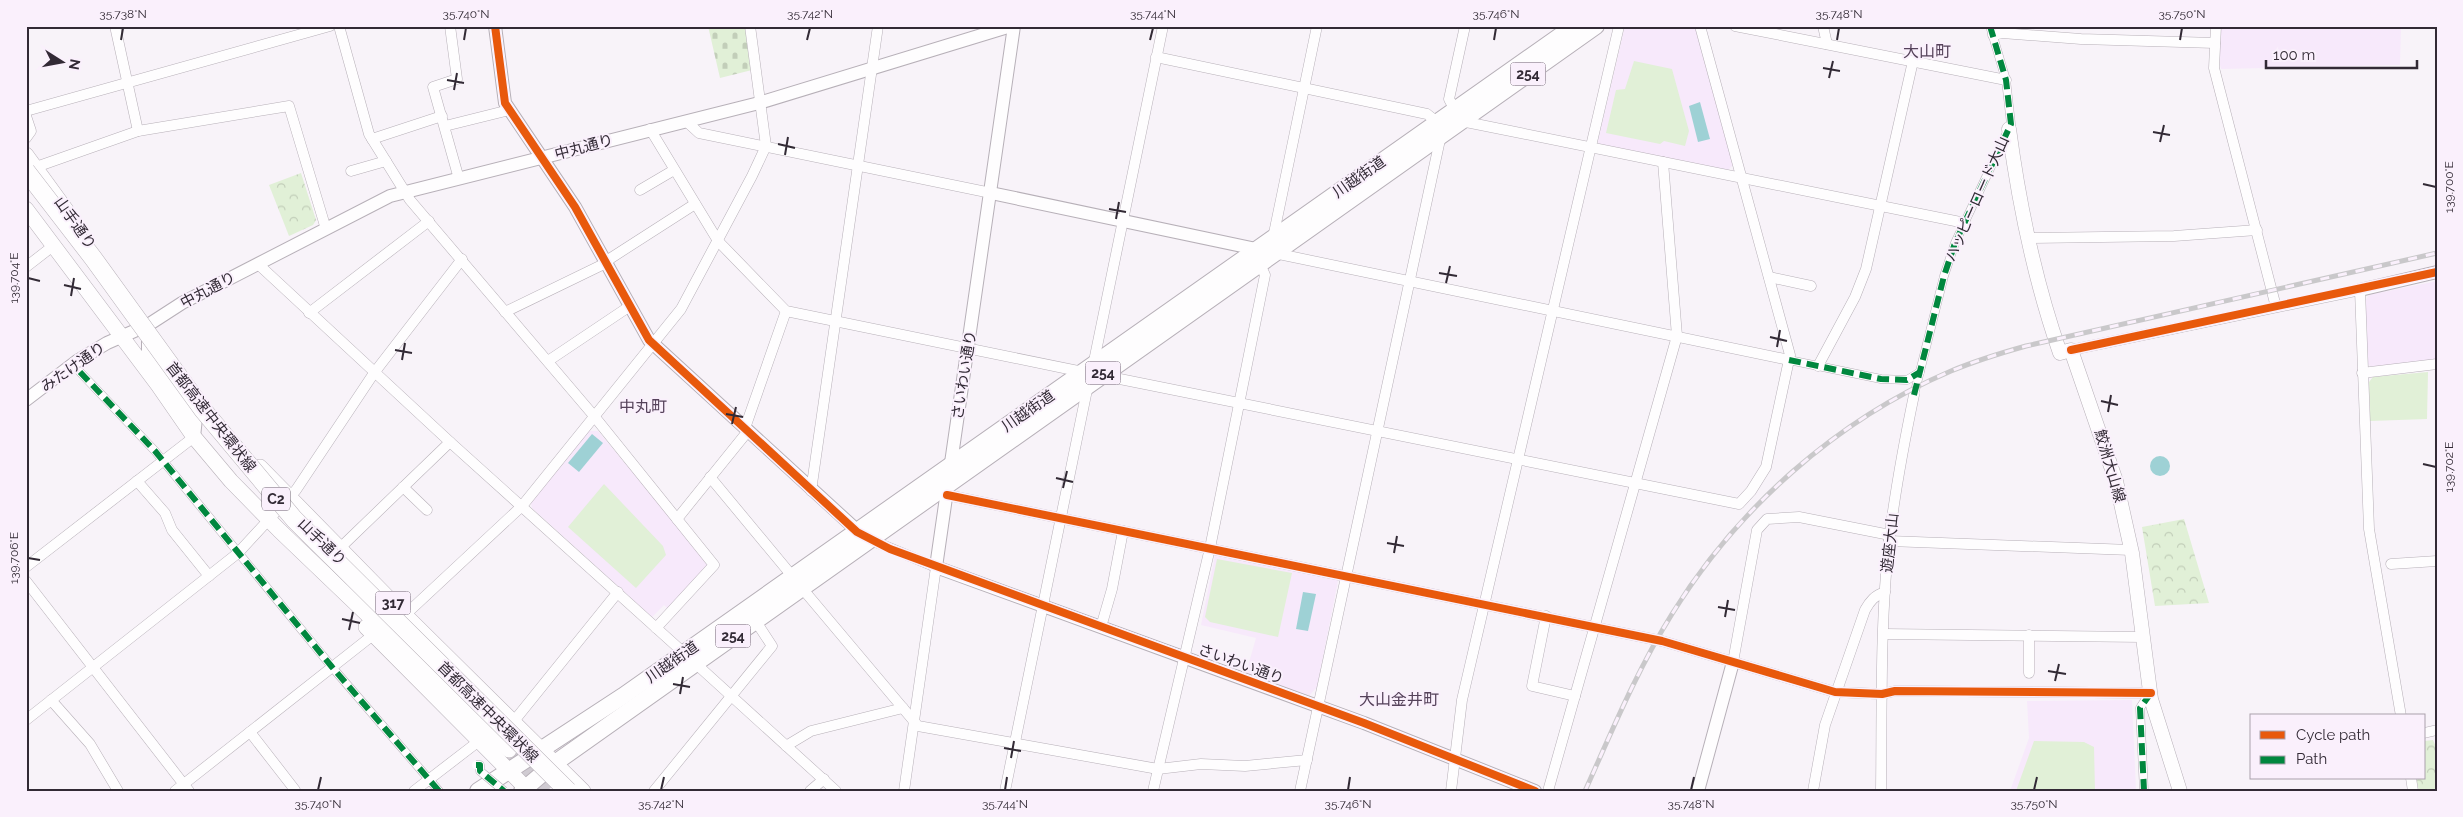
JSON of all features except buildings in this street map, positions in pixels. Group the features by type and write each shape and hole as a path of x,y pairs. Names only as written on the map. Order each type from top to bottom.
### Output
{"highway":[{"name":"川越街道","path":"478,791 510,772 685,654 797,582 862,536 950,466 1091,374 1266,251 1457,116 1574,26"},
{"name":"川越街道","path":"1457,116 1596,26"},
{"name":"首都高速中央環状線","path":"31,169 181,380 238,455 294,519 572,790"},
{"name":"首都高速中央環状線","path":"26,190 199,413 273,500 384,614 572,790"},
{"path":"88,263 181,380"},
{"name":"川越街道","path":"862,536 947,490 1091,374"},
{"name":"川越街道","path":"526,790 556,762 685,654 755,620 797,582"}],"main road":[{"path":"2009,129 2028,238 2047,312 2060,352 2071,350"},
{"name":"山手通り","path":"26,155 31,169 246,454 288,501 294,515 521,737"},
{"name":"山手通り","path":"26,209 122,336 194,437 231,481 270,521 509,750"},
{"name":"鮫洲大山線","path":"2071,350 2116,481 2131,550 2151,693 2180,791"},
{"name":"317","path":"288,501 340,548 405,615 556,762 572,790"},
{"name":"317","path":"270,521 275,533 526,790"}],"street":[{"path":"115,26 138,131"},
{"path":"26,111 330,26"},
{"path":"339,26 372,139 406,192 594,416 714,565 656,628"},
{"path":"450,26 457,79 433,87 460,178"},
{"path":"495,26 502,94 509,110 540,158 572,201 652,343 862,536 936,566 904,791"},
{"path":"405,615 522,506 681,309 766,146 750,26"},
{"path":"811,490 878,26"},
{"name":"中丸通り","path":"122,336 148,326 182,303 387,198 760,103 1013,26"},
{"name":"さいわい通り","path":"1013,26 969,348 936,566 1318,706 1455,758 1535,791"},
{"path":"1005,791 1163,26"},
{"path":"1152,791 1210,548 1265,275 1266,251 1317,26"},
{"path":"1465,26 1449,98 1457,116 1664,162 1965,223"},
{"path":"1451,791 1462,700 1486,604 1619,26"},
{"path":"650,130 718,241 786,311 1739,504 1751,491 1766,467 1790,355 1700,26"},
{"path":"1734,26 2006,80"},
{"path":"1823,26 1828,44"},
{"path":"2216,26 2214,68 2276,307"},
{"path":"1991,31 2081,39 2215,43"},
{"name":"ハッピーロード大山","path":"1914,395 1944,276 1965,223 2011,124 2006,80 1991,31"},
{"path":"1156,57 1427,114 1439,129 1410,282 1300,791"},
{"path":"1818,366 1855,296 1866,269 1912,61"},
{"path":"31,169 138,131 289,106 326,229"},
{"path":"372,139 443,121 509,110"},
{"path":"26,116 30,131 26,138"},
{"path":"686,121 699,132 1410,282 1677,336 1818,366 1869,379 1907,380 1920,372"},
{"path":"350,172 386,161"},
{"path":"1548,791 1637,484 1677,336 1664,162"},
{"path":"640,190 674,170"},
{"path":"502,308 606,263 695,204"},
{"path":"309,314 429,221"},
{"path":"2028,238 2174,236 2257,230"},
{"path":"26,268 53,246"},
{"path":"26,720 238,553 270,521 288,501 374,373 462,259"},
{"path":"258,264 309,314 836,791"},
{"path":"2071,350 2360,290 2437,272"},
{"path":"1769,277 1811,286"},
{"path":"2360,290 2369,529 2401,714"},
{"path":"548,361 630,306"},
{"path":"677,519 746,430 786,311"},
{"path":"26,567 194,437 196,418 148,352 148,326"},
{"name":"みたけ通り","path":"26,400 77,361 122,336"},
{"path":"2362,373 2402,370 2437,364"},
{"path":"80,372 162,460 332,667 438,791"},
{"name":"遊座大山","path":"1881,791 1885,592 1898,474 1914,395"},
{"path":"340,548 450,442"},
{"path":"710,478 918,726 1158,769 1201,764 1245,766 1307,760"},
{"path":"137,480 165,513 172,530 209,576"},
{"path":"403,487 427,510"},
{"path":"947,490 1061,518 1662,641 1835,692 1882,694 1895,691 2151,693"},
{"path":"1698,791 1733,662 1757,530 1768,519 1799,517 1890,538 2131,550"},
{"path":"1102,627 1112,589 1123,531"},
{"path":"2391,564 2437,562"},
{"path":"26,582 186,787"},
{"path":"514,721 618,592"},
{"path":"1813,791 1825,725 1835,692 1865,610 1870,601 1885,592"},
{"path":"1546,616 1532,686 1575,696"},
{"path":"654,791 730,695 772,646 755,620"},
{"path":"1884,634 2143,637"},
{"path":"175,791 186,787 250,732 373,635"},
{"path":"2029,635 2029,673"},
{"path":"2144,791 2140,708 2151,693"},
{"path":"51,700 90,744 118,791"},
{"path":"786,746 811,731 903,708"},
{"path":"250,732 295,790"},
{"path":"414,791 479,741"},
{"path":"476,764 480,765 480,772 504,791"},
{"path":"810,791 824,779"}],"shaded area":[{"path":"1625,26 1695,27 1733,165 1728,170 1599,145 1598,141"},
{"path":"2220,26 2401,26 2400,65 2221,69 2219,60"},
{"path":"2437,281 2437,359 2400,366 2372,367 2368,364 2365,301 2369,295"},
{"path":"589,431 598,431 707,562 707,568 668,609 664,605 652,617 532,508 531,503"},
{"path":"1215,556 1336,578 1338,581 1317,687 1309,696 1246,673 1256,638 1201,625"},
{"path":"2132,700 2136,791 2010,791 2029,738 2027,701"}],"green space":[{"path":"708,26 746,26 752,70 720,78"},
{"path":"1634,61 1672,69 1689,131 1685,146 1664,141 1660,144 1606,133 1616,90 1625,89"},
{"path":"301,173 316,220 313,225 289,236 269,185"},
{"path":"2428,372 2427,419 2370,421 2369,382 2373,377"},
{"path":"604,484 663,546 666,555 636,588 568,527"},
{"path":"2184,519 2209,603 2155,606 2142,527"},
{"path":"1217,559 1292,573 1278,637 1210,622 1205,617"},
{"path":"2433,740 2437,749 2437,791 2419,791 2416,780 2426,780 2426,741"},
{"path":"2034,741 2084,742 2094,747 2095,791 2016,791"}],"water":[{"path":"1700,102 1710,139 1698,142 1689,106"},
{"path":"592,434 603,443 579,472 568,463"},
{"path":"2160,456 2167,459 2170,466 2167,473 2160,476 2153,473 2150,466 2153,459"},
{"path":"1303,592 1316,594 1308,631 1296,629"}],"tunnel":[{"path":"509,750 547,791"}],"railway":[{"path":"1585,791 1647,657 1698,575 1759,504 1829,442 1868,415 1909,391 1951,371 2026,346 2437,253"}],"marked path":[{"path":"1914,395 1944,276 1955,243 2011,124 2006,80 1990,26"},
{"path":"1789,360 1881,379 1907,380 1920,372"},
{"path":"80,372 155,451 332,667 439,791"},
{"path":"2144,791 2140,708 2151,693"},
{"path":"476,765 480,765 480,771 504,791"}],"cycle path":[{"path":"495,26 505,103 575,207 649,340 857,532 890,549 1364,723 1535,791"},
{"path":"2071,350 2437,272"},
{"path":"947,495 1662,641 1835,692 1882,694 1895,691 2151,693"}],"district":[{"name":"大山町","path":"1927,51"},
{"name":"中丸町","path":"643,406"},
{"name":"大山金井町","path":"1399,699"}]}
